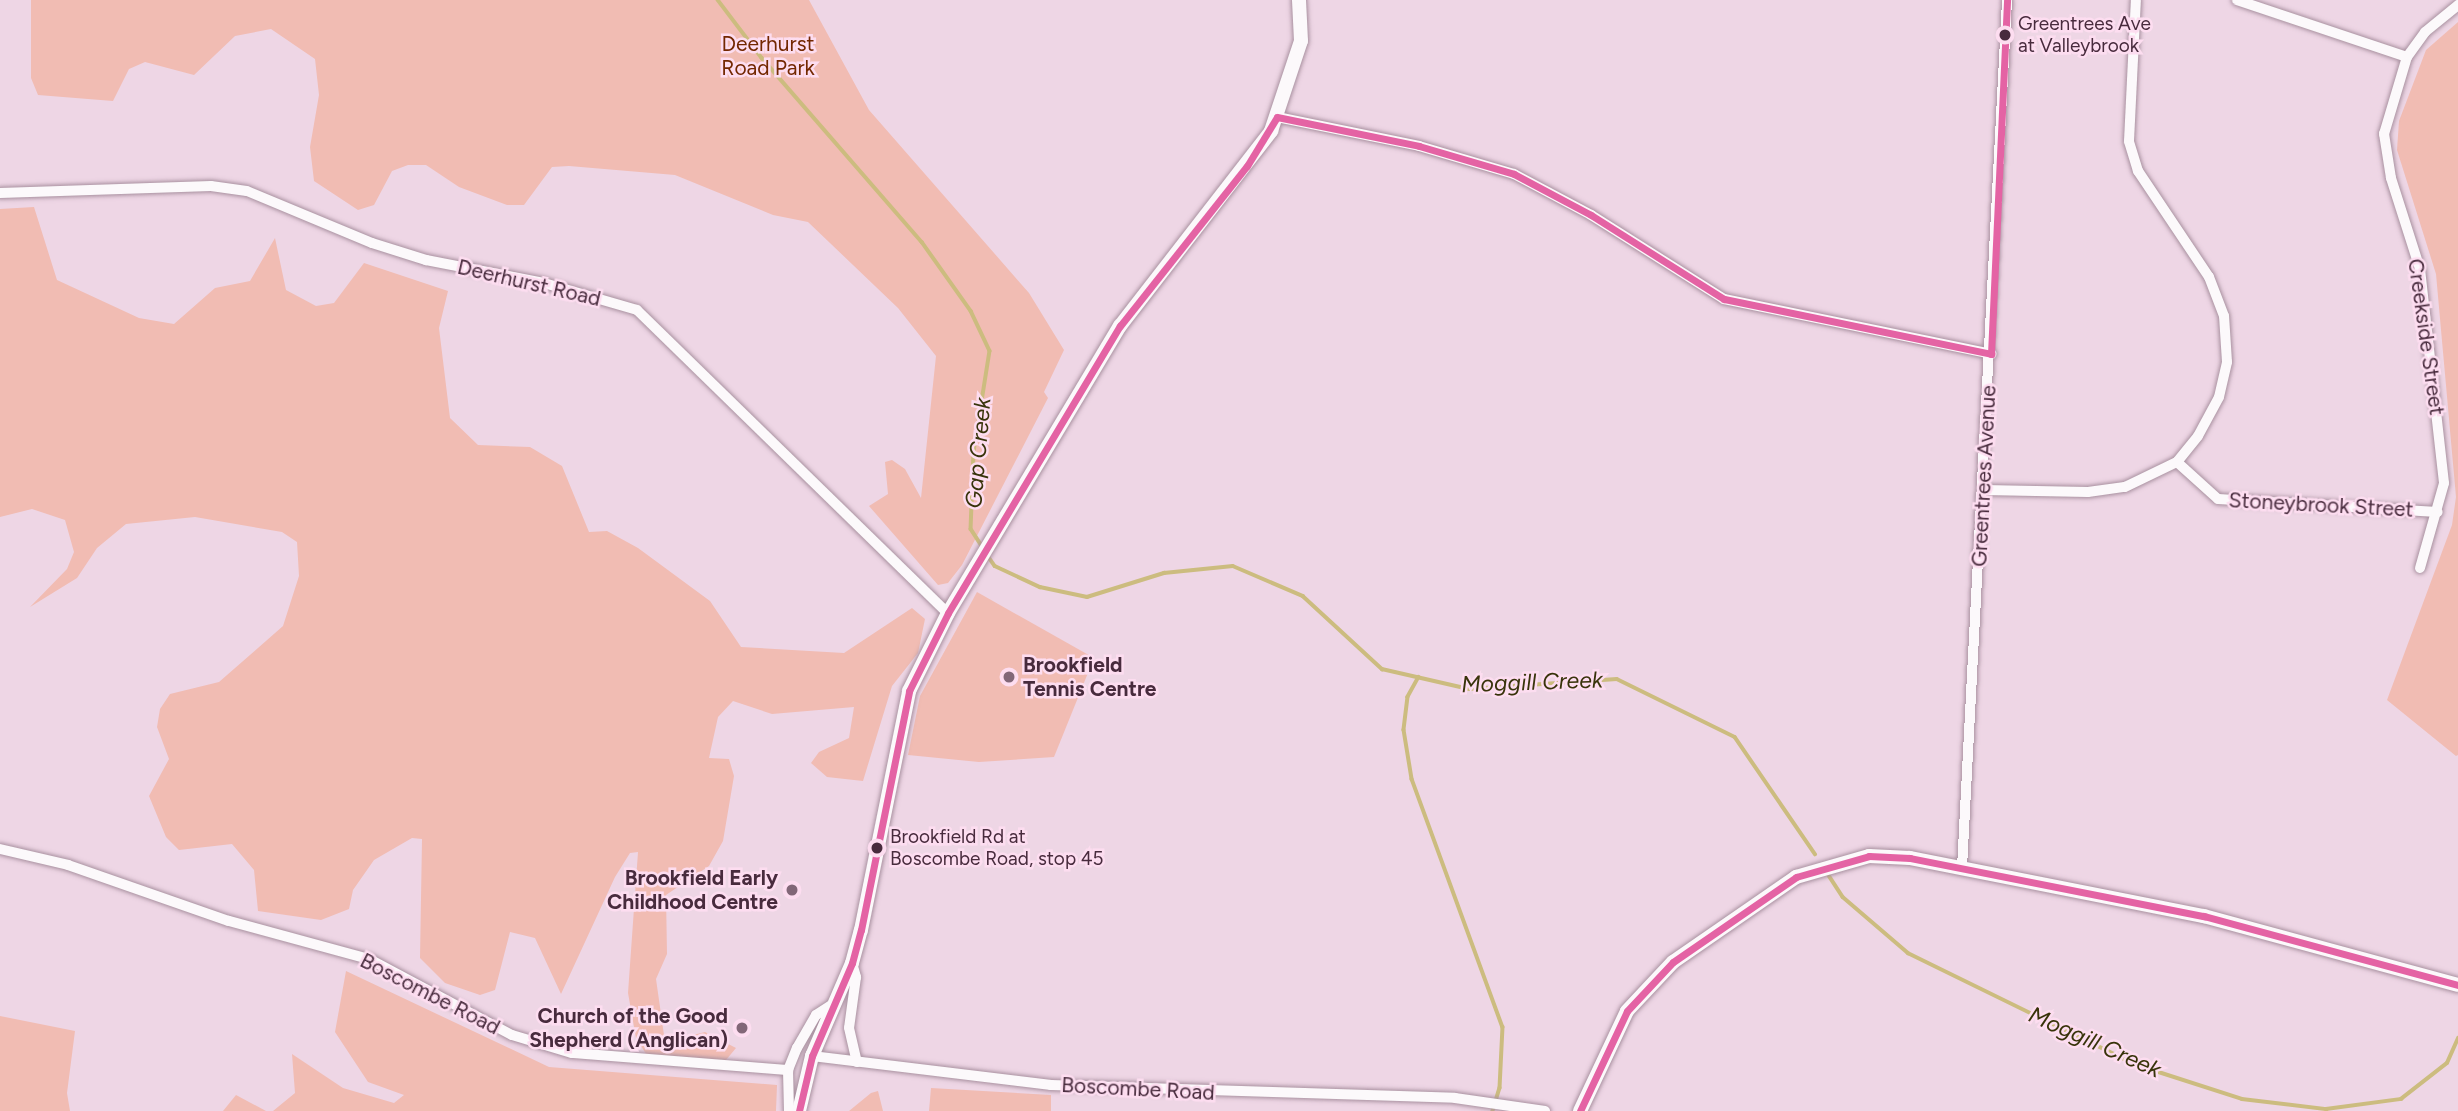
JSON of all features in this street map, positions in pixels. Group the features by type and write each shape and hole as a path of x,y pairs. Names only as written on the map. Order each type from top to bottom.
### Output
{"main road":[{"path":"799,1111 812,1056 852,963 909,691 948,613 1120,326 1247,166 1277,117 1301,41 1299,0"},
{"path":"1580,1111 1627,1011 1673,962 1796,877 1857,858 1899,856 2241,925 2458,985"}],"street":[{"name":"Greentrees Avenue","path":"1962,868 1984,490 2007,0"},
{"path":"1984,490 2100,491 2125,487 2177,462 2219,397 2227,362 2224,316 2209,277 2137,172 2129,141 2136,0"},
{"path":"2238,0 2407,57"},
{"name":"Creekside Street","path":"2420,568 2438,512 2444,483 2420,269 2391,178 2384,134 2407,57 2425,32 2458,5"},
{"path":"1277,117 1419,146 1514,174 1591,215 1724,299 1991,354"},
{"name":"Deerhurst Road","path":"0,193 211,186 247,191 372,243 426,260 544,283 637,310 948,613"},
{"name":"Stoneybrook Street","path":"2177,462 2218,499 2438,512"},
{"name":"Boscombe Road","path":"0,849 68,865 229,921 369,959 512,1035 572,1054 788,1070"},
{"path":"852,963 856,977 849,1028 857,1062"},
{"path":"789,1111 788,1070 816,1015 837,1001"},
{"name":"Boscombe Road","path":"812,1056 1051,1085 1479,1101 1545,1111"}],"green space":[{"name":"Deerhurst Road Park","path":"31,0 809,0 869,110 1029,293 1064,350 1044,392 1048,398 962,565 948,583 938,585 869,506 888,494 885,462 892,460 905,469 921,498 936,356 898,308 808,222 773,215 675,175 569,166 552,167 524,205 507,205 459,187 426,165 408,165 392,171 374,205 358,210 314,181 310,147 319,95 315,59 271,29 235,36 194,75 145,62 129,69 113,101 38,95 31,78"},
{"path":"2458,22 2456,756 2387,700 2452,525 2456,497 2436,274 2397,150 2399,121 2426,50"},
{"path":"34,207 57,280 139,318 174,324 215,288 250,281 275,238 286,290 316,306 334,303 364,263 448,291 439,328 450,418 478,445 530,447 562,466 589,532 607,531 638,548 710,601 741,647 844,653 912,608 925,619 918,653 892,686 863,781 827,777 811,763 819,752 849,738 854,707 772,714 733,701 718,717 709,758 729,759 734,776 723,841 709,866 666,895 667,954 656,979 665,1042 705,1032 736,1048 726,1060 662,1062 646,1054 636,1038 628,993 638,852 630,853 615,877 561,994 535,938 510,932 495,990 480,995 445,983 420,958 422,839 412,838 374,860 353,890 349,909 321,920 258,911 254,870 232,844 179,850 166,837 149,796 169,759 157,727 160,709 170,694 219,682 283,626 299,576 297,542 282,532 195,517 126,524 97,548 77,578 30,607 67,569 74,552 65,520 32,509 0,517 0,209"},
{"name":"Brookfield Tennis Centre","path":"977,592 1094,658 1054,757 979,762 908,755 920,696"},
{"path":"346,971 549,1067 777,1085 776,1111 273,1111 295,1093 292,1054 343,1088 394,1103 404,1095 368,1082 335,1032"},
{"path":"0,1016 75,1031 67,1093 70,1111 0,1111"},
{"path":"931,1088 1051,1095 1051,1111 929,1111"},
{"path":"878,1091 883,1111 849,1111 871,1093"},
{"path":"236,1095 266,1111 223,1111"}],"waterway":[{"name":"Gap Creek","path":"718,0 762,58 922,242 971,311 990,351 974,452 971,529 982,546"},
{"name":"Gap Creek","path":"988,556 995,566 1040,587 1087,597 1164,573 1233,566 1303,596 1382,669 1469,689 1617,679 1735,737 1815,854"},
{"name":"Moggill Creek","path":"1419,677 1408,697 1404,730 1412,779 1503,1027 1500,1088 1493,1111"},
{"name":"Moggill Creek","path":"1828,874 1843,897 1908,953 2137,1065 2242,1099 2326,1109 2401,1099 2447,1063 2458,1038"}],"transit line":[{"path":"1991,354 2007,0"},
{"path":"1277,117 1419,146 1514,174 1591,215 1724,299 1991,354"},
{"path":"799,1111 812,1056 852,963 861,930 909,691 948,613 1120,326 1247,166 1277,117"},
{"path":"1580,1111 1627,1011 1673,962 1796,877 1869,856 1910,858 2204,916 2458,985"}],"place":[{"name":"Greentrees Ave at Valleybrook","path":"2005,35"},
{"name":"Brookfield Tennis Centre","path":"1009,677"},
{"name":"Brookfield Rd at Boscombe Road, stop 45","path":"877,848"},
{"name":"Brookfield Early Childhood Centre","path":"792,890"},
{"name":"Church of the Good Shepherd (Anglican)","path":"742,1028"}]}
